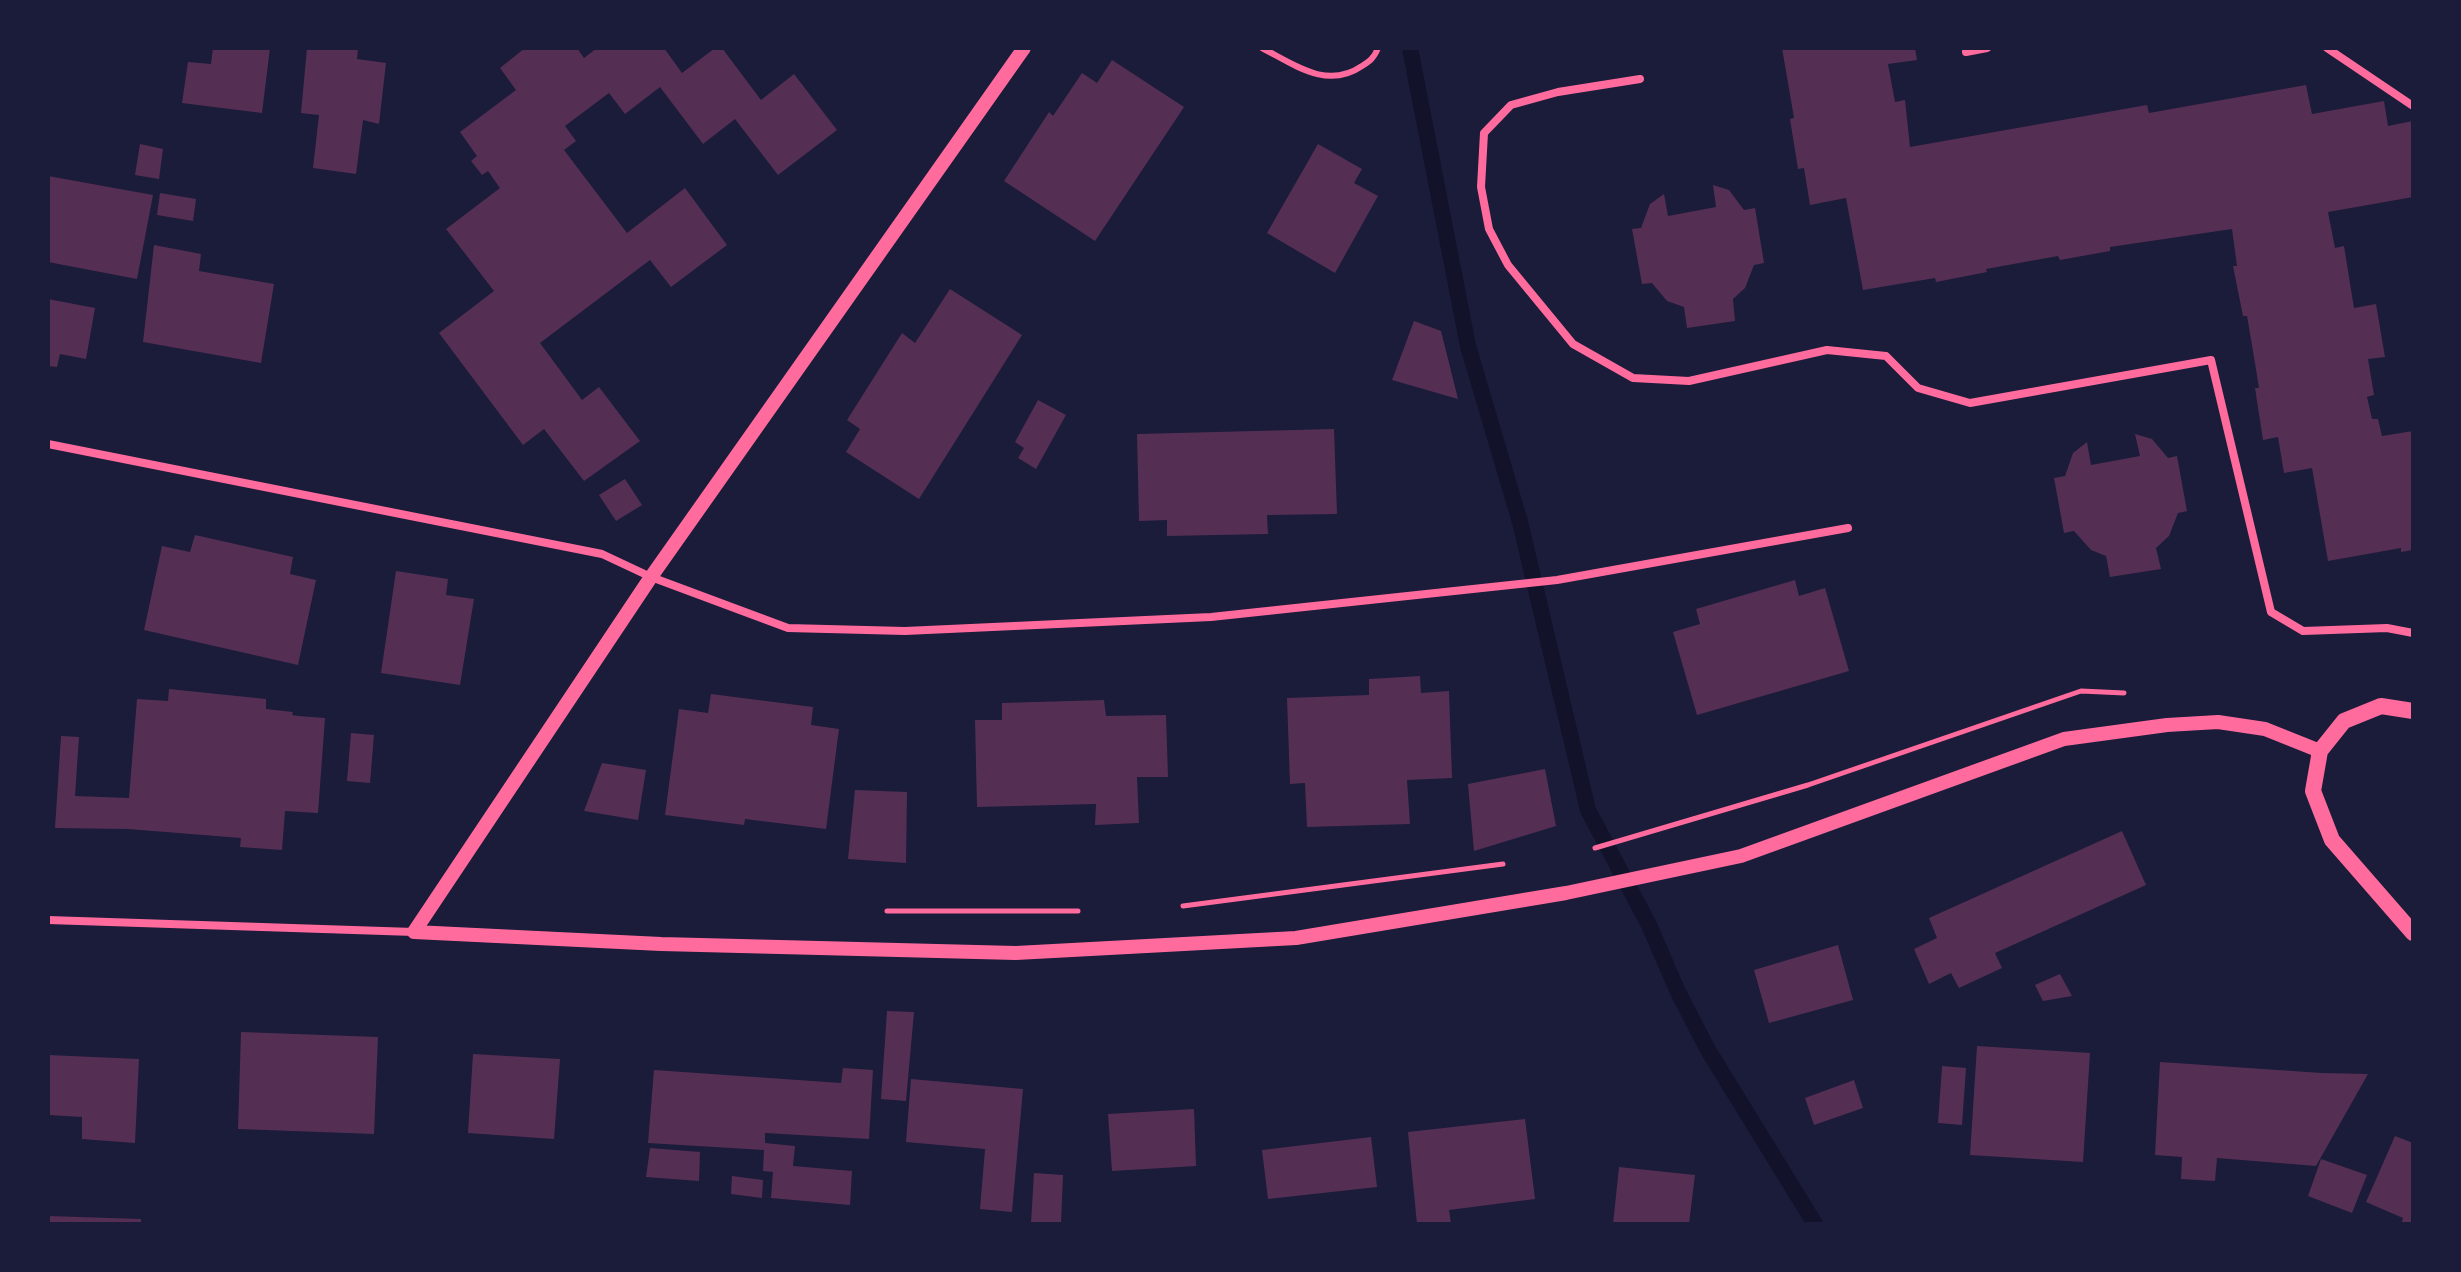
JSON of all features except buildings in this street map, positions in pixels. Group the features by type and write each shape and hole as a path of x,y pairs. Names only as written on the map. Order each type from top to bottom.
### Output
{"main road":[{"path":"2413,711 2381,706 2344,721 2320,751 2313,791 2332,840 2413,933"}],"street":[{"path":"414,932 651,577 1024,48"},
{"path":"1966,52 1987,48"},
{"path":"2327,48 2413,106"},
{"path":"1640,79 1558,92 1511,105 1484,133 1481,187 1489,229 1508,265 1573,344 1633,378 1689,381 1827,350 1886,356 1918,388 1970,403 2211,360 2271,612 2303,631 2387,628 2413,633"},
{"path":"48,444 602,554 651,577 788,628 905,631 1211,617 1557,580 1848,528"},
{"path":"48,920 676,944 1016,953 1296,938 1566,893 1741,856 2064,739 2167,725 2218,722 2265,729 2320,751"}],"lane":[{"path":"1262,48 1315,75 1347,76 1374,58 1378,48"}],"path":[{"path":"1585,851 1808,785 2081,691 2138,693"},
{"path":"1171,907 1516,863"},
{"path":"887,911 1092,911"}],"waterway":[{"path":"1410,48 1468,346 1520,522 1588,810 1649,925 1708,1050 1815,1224"}]}
